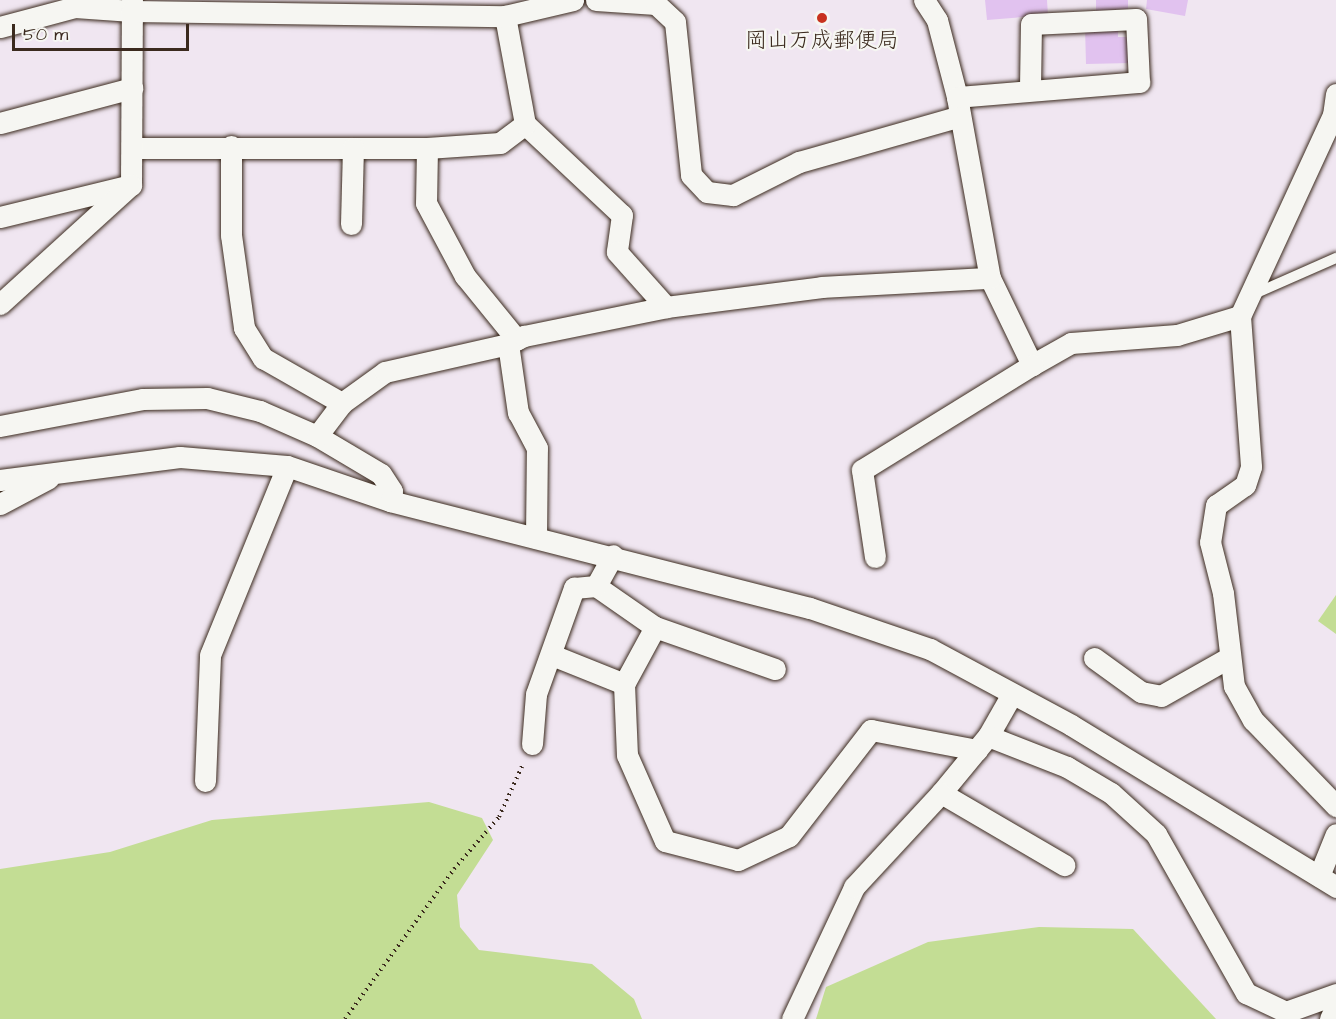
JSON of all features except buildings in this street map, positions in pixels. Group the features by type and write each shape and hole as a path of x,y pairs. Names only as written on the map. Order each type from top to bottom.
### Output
{"street":[{"path":"0,27 75,7 321,5 505,16 573,0"},
{"path":"596,0 656,4 675,22 691,175 707,192 734,195 798,162 959,107 1030,89 1139,82 1136,19 1030,24 1030,89"},
{"path":"924,0 937,20 959,107 990,278 1032,365"},
{"path":"0,304 131,185 132,5"},
{"path":"505,16 525,124 622,215 617,252 666,307"},
{"path":"0,123 132,88"},
{"path":"1336,94 1333,115 1240,316 1251,467 1245,485 1216,505 1210,542 1234,686 1253,720 1336,806"},
{"path":"132,148 231,146 427,148 500,143 525,124"},
{"path":"231,146 231,235 244,328 263,358 342,403"},
{"path":"351,224 353,148"},
{"path":"427,148 426,203 465,276 512,342 518,413 537,448 536,538"},
{"path":"0,217 131,185"},
{"path":"317,436 342,403 385,372 512,342 666,307 822,287 990,278"},
{"path":"875,557 862,470 1071,343 1177,335 1240,316"},
{"path":"0,426 143,399 207,398 260,411 317,436 381,474 392,492 390,501"},
{"path":"0,480 180,457 287,466 390,501 614,555 810,608 930,649 1012,694 1327,881 1336,834"},
{"path":"205,781 210,655 287,466"},
{"path":"0,504 60,471"},
{"path":"596,586 614,555"},
{"path":"532,744 536,694 552,655 574,588 596,586 655,627 775,669"},
{"path":"655,627 624,684 627,756 665,841 738,860 789,836 871,730 983,743 1067,767 1111,793 1156,834 1246,993 1286,1012 1336,994"},
{"path":"552,655 624,684"},
{"path":"1094,658 1141,692 1161,696 1230,657"},
{"path":"792,1019 854,887 983,743 1012,694"},
{"path":"940,793 1064,865"},
{"path":"1330,1019 1336,1006"}],"lane":[{"path":"1249,296 1336,258"}],"path":[{"path":"345,1019 454,869 499,817 532,744"}],"green space":[{"path":"1336,595 1336,634 1318,621"},
{"path":"429,802 482,818 493,840 457,895 460,927 479,950 592,964 634,999 642,1019 0,1019 0,869 110,852 212,820"},
{"path":"1039,927 1133,929 1216,1019 816,1019 826,987 928,942"}],"place":[{"name":"岡山万成郵便局","path":"822,18"}]}
